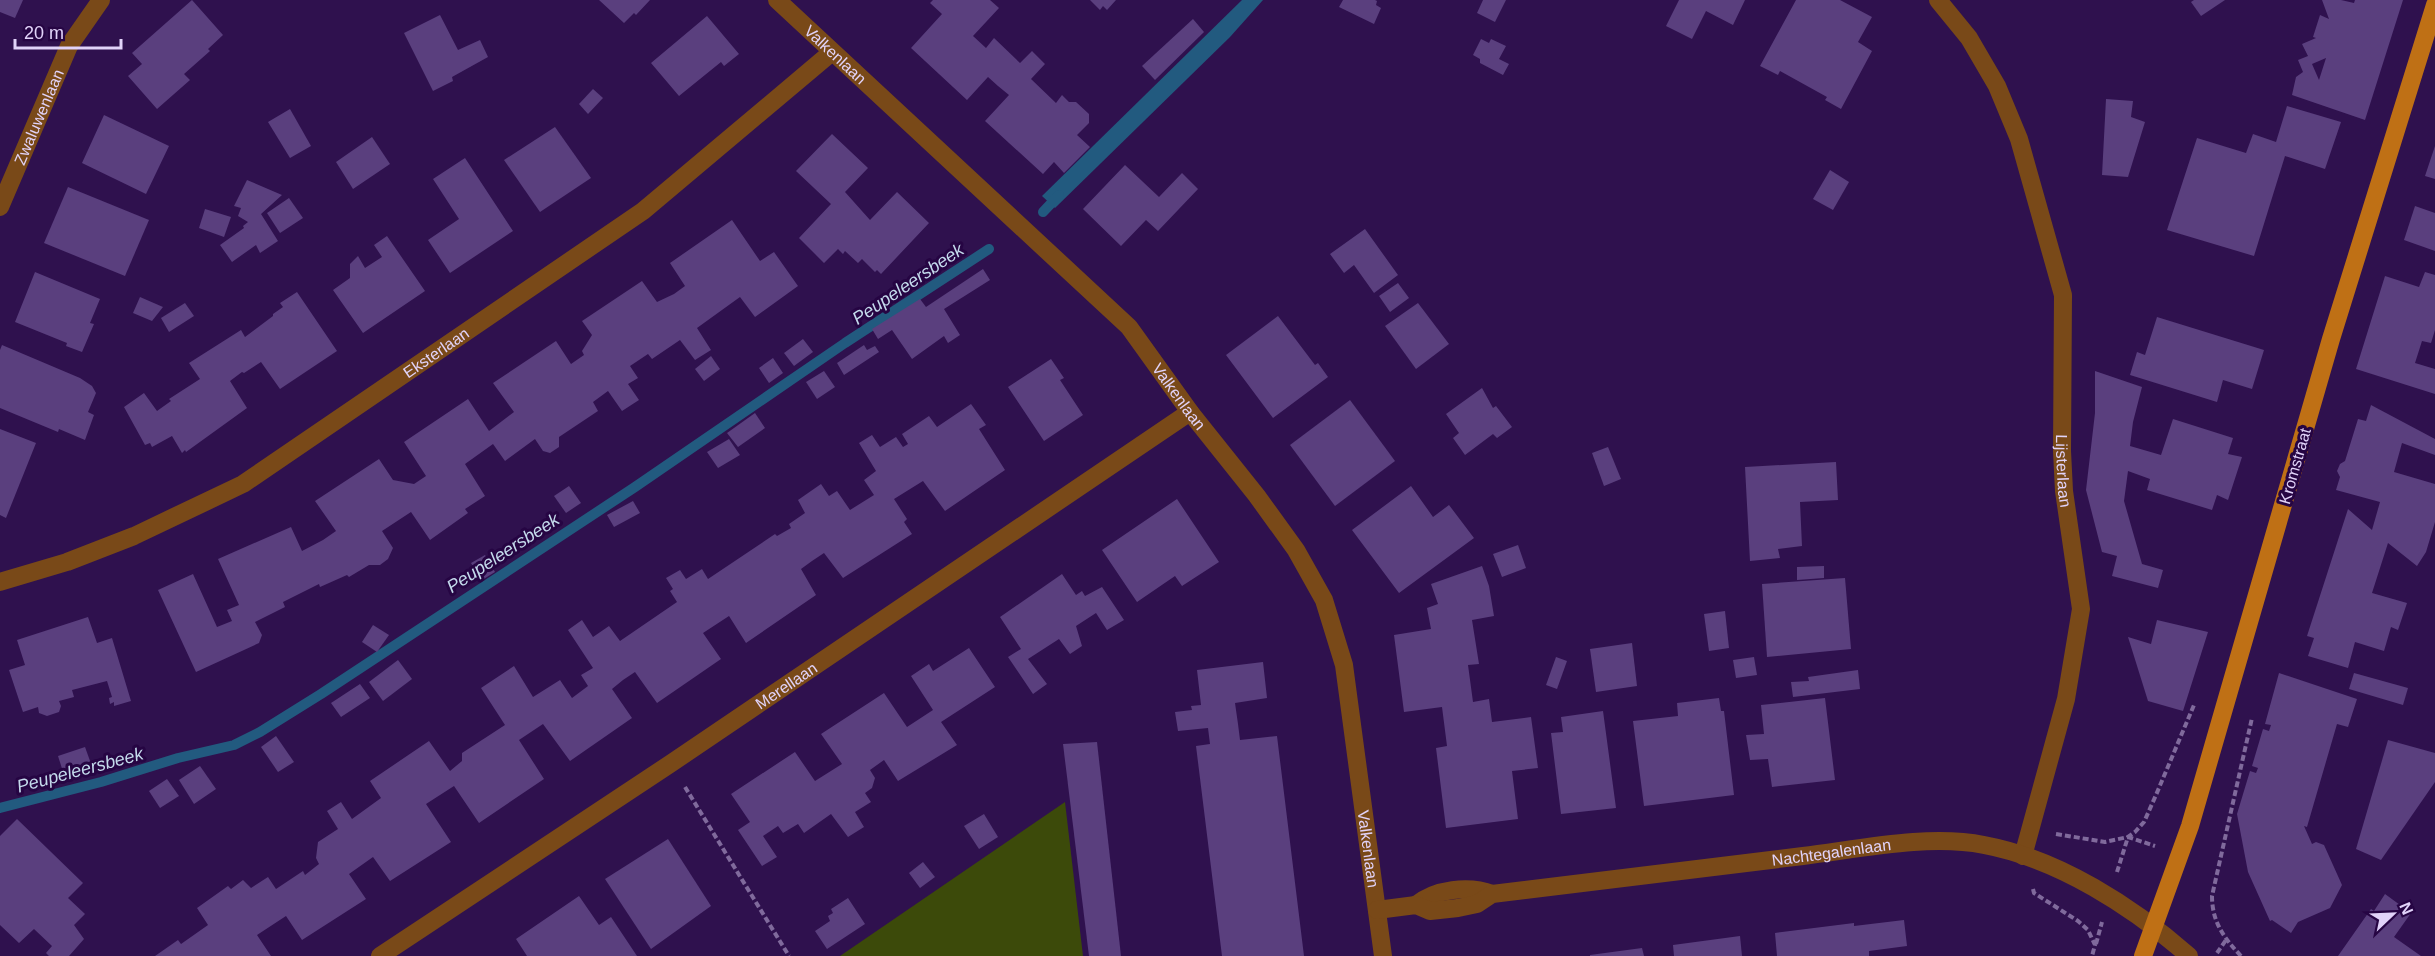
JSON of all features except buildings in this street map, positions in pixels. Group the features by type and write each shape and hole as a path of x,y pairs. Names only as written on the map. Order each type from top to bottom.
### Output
{"main road":[{"name":"Kromstraat","path":"2144,956 2190,826 2331,339 2435,6"}],"street":[{"name":"Zwaluwenlaan","path":"0,207 69,46 101,0"},
{"name":"Valkenlaan","path":"777,0 1129,327 1190,412 1257,496 1296,550 1324,600 1344,665 1383,956"},
{"name":"Lijsterlaan","path":"1938,0 1968,38 1997,86 2019,140 2063,294 2062,451 2064,490 2081,609 2066,699 2024,856"},
{"name":"Eksterlaan","path":"0,582 68,562 134,536 243,484 643,211 832,52"},
{"name":"Merellaan","path":"380,956 670,764 1190,412"},
{"name":"Nachtegalenlaan","path":"1377,910 1416,905 1430,911 1458,908 1477,904 1492,894 1878,846 1924,843 1983,845 2024,856 2087,883 2154,925 2189,956"}],"path":[{"path":"2092,956 2095,945 2088,930 2034,893 2024,856 2057,834 2094,842 2105,842 2128,837 2135,832 2144,822 2157,795 2195,702"},
{"path":"670,764 789,956"},
{"path":"2215,956 2226,940"}],"green space":[{"path":"1065,802 1083,956 840,956"}],"water":[{"path":"1242,0 1263,0 1230,37 1055,208 1042,196"}],"waterway":[{"name":"Peupeleersbeek","path":"1043,212 1059,195"},
{"name":"Peupeleersbeek","path":"0,808 101,782 178,758 234,745 260,732 635,487 845,343 989,249"}]}
